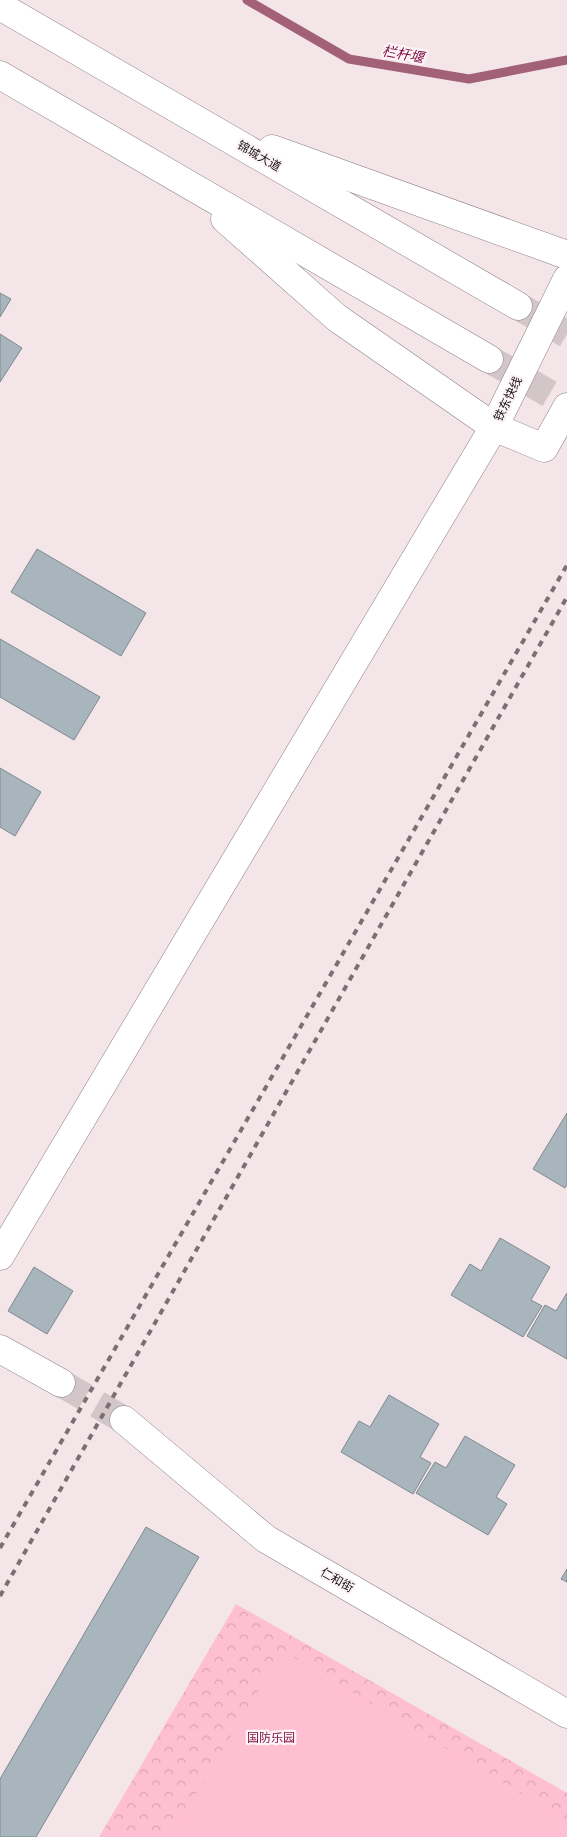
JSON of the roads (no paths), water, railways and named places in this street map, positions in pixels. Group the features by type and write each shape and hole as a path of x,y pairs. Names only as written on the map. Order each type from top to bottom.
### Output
{"main road":[{"name":"锦城大道","path":"0,6 518,306"},
{"path":"0,75 489,359"},
{"path":"204,124 567,255"},
{"path":"0,1256 494,427 337,318 177,177"},
{"name":"铁东快线","path":"567,279 494,427 544,448 567,407"},
{"path":"0,1349 61,1383"},
{"name":"仁和街","path":"124,1420 266,1539 567,1714"}],"waterway":[{"name":"栏杆堰","path":"247,0 349,59 469,79 567,60"}],"tunnel":[{"path":"518,306 567,334"},
{"path":"489,359 567,404"},
{"path":"61,1383 124,1420"}],"railway":[{"path":"0,1548 567,565"},
{"path":"0,1596 567,597"}],"park label":[{"name":"国防乐园","path":"271,1738"}]}
